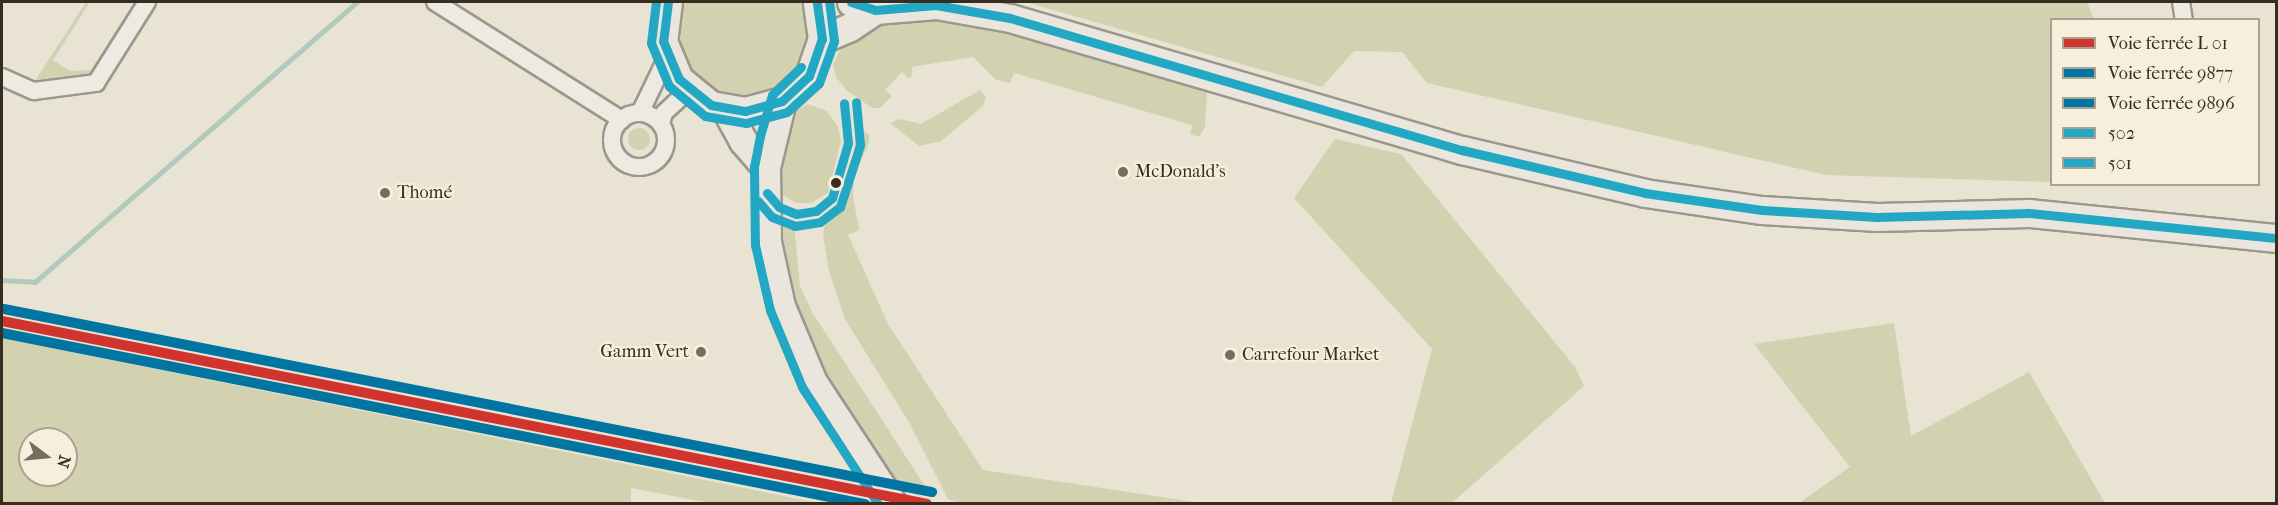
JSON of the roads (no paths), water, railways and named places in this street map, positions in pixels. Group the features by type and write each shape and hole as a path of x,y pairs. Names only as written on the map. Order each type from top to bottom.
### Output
{"main road":[{"path":"668,2 663,24 667,57 679,79 696,97 726,110 755,110 782,101 809,75 822,39 816,2"},
{"path":"822,39 850,27 863,6 936,5 1010,18 1462,150 1645,193 1762,210 1877,217 2029,213 2277,238"},
{"path":"782,101 765,167 767,242 781,306 813,382 893,504"},
{"path":"726,110 743,141 765,167"}],"street":[{"path":"2,77 34,92 96,83 147,2"},
{"path":"435,2 622,120"},
{"path":"2181,2 2184,18"},
{"path":"667,57 640,113 622,120 614,132 613,147 621,159 634,166 650,164 662,154 666,139 661,124 664,113 681,97 696,97"},
{"path":"640,113 661,124"}],"waterway":[{"path":"2,280 35,282 357,2"}],"rail line":[{"name":"9896","path":"4,309 932,492"},
{"name":"9877","path":"2,333 865,504"}],"place":[{"name":"McDonald's","path":"1123,172"},
{"name":"Thomé","path":"385,193"},
{"name":"Gamm Vert","path":"701,352"},
{"name":"Carrefour Market","path":"1230,355"}]}
